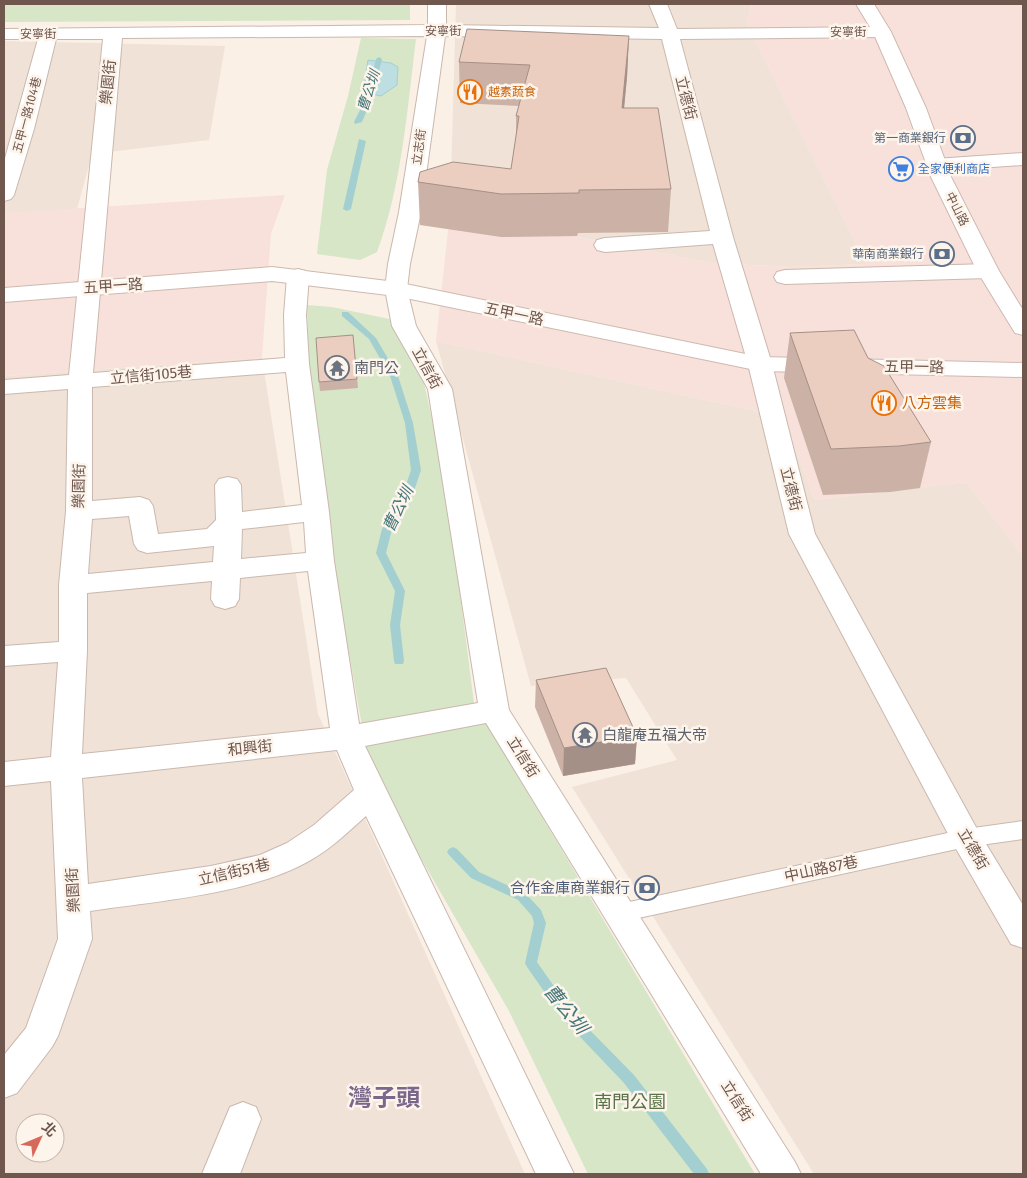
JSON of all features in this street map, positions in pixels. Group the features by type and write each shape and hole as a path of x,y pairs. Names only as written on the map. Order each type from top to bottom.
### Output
{"street":[{"name":"立志街","path":"396,289 438,30 436,4"},
{"name":"立德街","path":"658,4 670,34 722,237 760,364 802,534 966,838 1023,934"},
{"name":"中山路","path":"865,4 882,32 916,108 936,165 988,271 1023,328"},
{"name":"安寧街","path":"4,34 438,30 670,34 882,32"},
{"name":"五甲一路104巷","path":"4,195 24,129 48,34"},
{"name":"樂園街","path":"4,1082 40,1036 75,939 66,767 73,651 73,585 79,511 80,381 87,288 113,34"},
{"path":"936,165 1023,159"},
{"path":"605,245 722,237"},
{"path":"786,277 988,271"},
{"name":"五甲一路","path":"4,295 272,274 396,289 760,364 1023,370"},
{"path":"298,276 295,315 297,364 316,512 320,562 346,738 555,1174"},
{"name":"立信街","path":"396,289 404,326 440,389 494,711 782,1174"},
{"name":"立信街105巷","path":"4,387 297,364"},
{"path":"226,599 225,571 229,522 228,485"},
{"path":"79,511 140,506 147,544 215,537 229,522 316,512"},
{"path":"73,585 320,562"},
{"path":"4,656 73,651"},
{"name":"和興街","path":"4,774 346,738 494,711"},
{"name":"立信街51巷","path":"74,900 211,879 266,867 298,852 325,834 371,793"},
{"path":"221,1174 243,1119"}],"lane":[{"name":"中山路87巷","path":"620,913 966,838 1023,830"}],"shaded area":[{"path":"456,4 751,4 747,24 866,264 790,267 712,263 450,212"},
{"path":"751,4 1023,4 1023,556 966,482 815,500 783,417 436,341 450,212 712,263 790,267 866,264 747,24"},
{"path":"4,41 225,46 209,140 92,154 77,209 4,214"},
{"path":"285,195 271,234 262,358 4,376 4,213"},
{"path":"436,341 783,417 815,500 966,482 1023,556 1023,1174 814,1174 572,787 677,760 626,678 531,686"},
{"path":"262,358 318,714 525,1174 4,1174 4,376"}],"green space":[{"path":"4,4 410,4 410,20 4,22"},
{"path":"361,38 416,39 398,174 392,200 377,252 360,260 317,254 327,170 348,96"},
{"name":"南門公園","path":"307,305 332,307 394,320 423,378 446,485 474,703 755,1174 588,1174 509,1011 370,770 340,603 309,388"}],"water":[{"path":"368,60 391,63 398,67 397,85 381,96 363,92"}],"building":[{"path":"467,29 629,36 622,108 658,108 671,189 579,190 579,193 501,194 418,182 420,172 453,162 511,169 519,116 516,116 530,65 459,62"},
{"path":"854,330 868,358 884,366 931,442 899,446 831,449 790,333"},
{"name":"南門公","path":"353,335 357,379 319,382 316,338"},
{"path":"606,668 637,736 564,748 536,680"}],"waterway":[{"name":"曹公圳","path":"358,122 369,98 379,59"},
{"name":"曹公圳","path":"347,209 362,141"},
{"name":"曹公圳","path":"345,314 372,338 394,376 409,423 416,470 406,500 387,529 381,553 400,591 395,625 399,661"},
{"name":"曹公圳","path":"453,852 475,875 522,897 537,914 540,923 531,963 568,1016 629,1079 702,1174"}],"place":[{"name":"越素蔬食","path":"470,92"},
{"name":"第一商業銀行","path":"963,138"},
{"name":"全家便利商店","path":"901,169"},
{"name":"華南商業銀行","path":"942,254"},
{"name":"南門公","path":"337,368"},
{"name":"八方雲集","path":"884,403"},
{"name":"白龍庵五福大帝","path":"585,735"},
{"name":"合作金庫商業銀行","path":"647,888"}],"district":[{"name":"灣子頭","path":"384,1098"}]}
